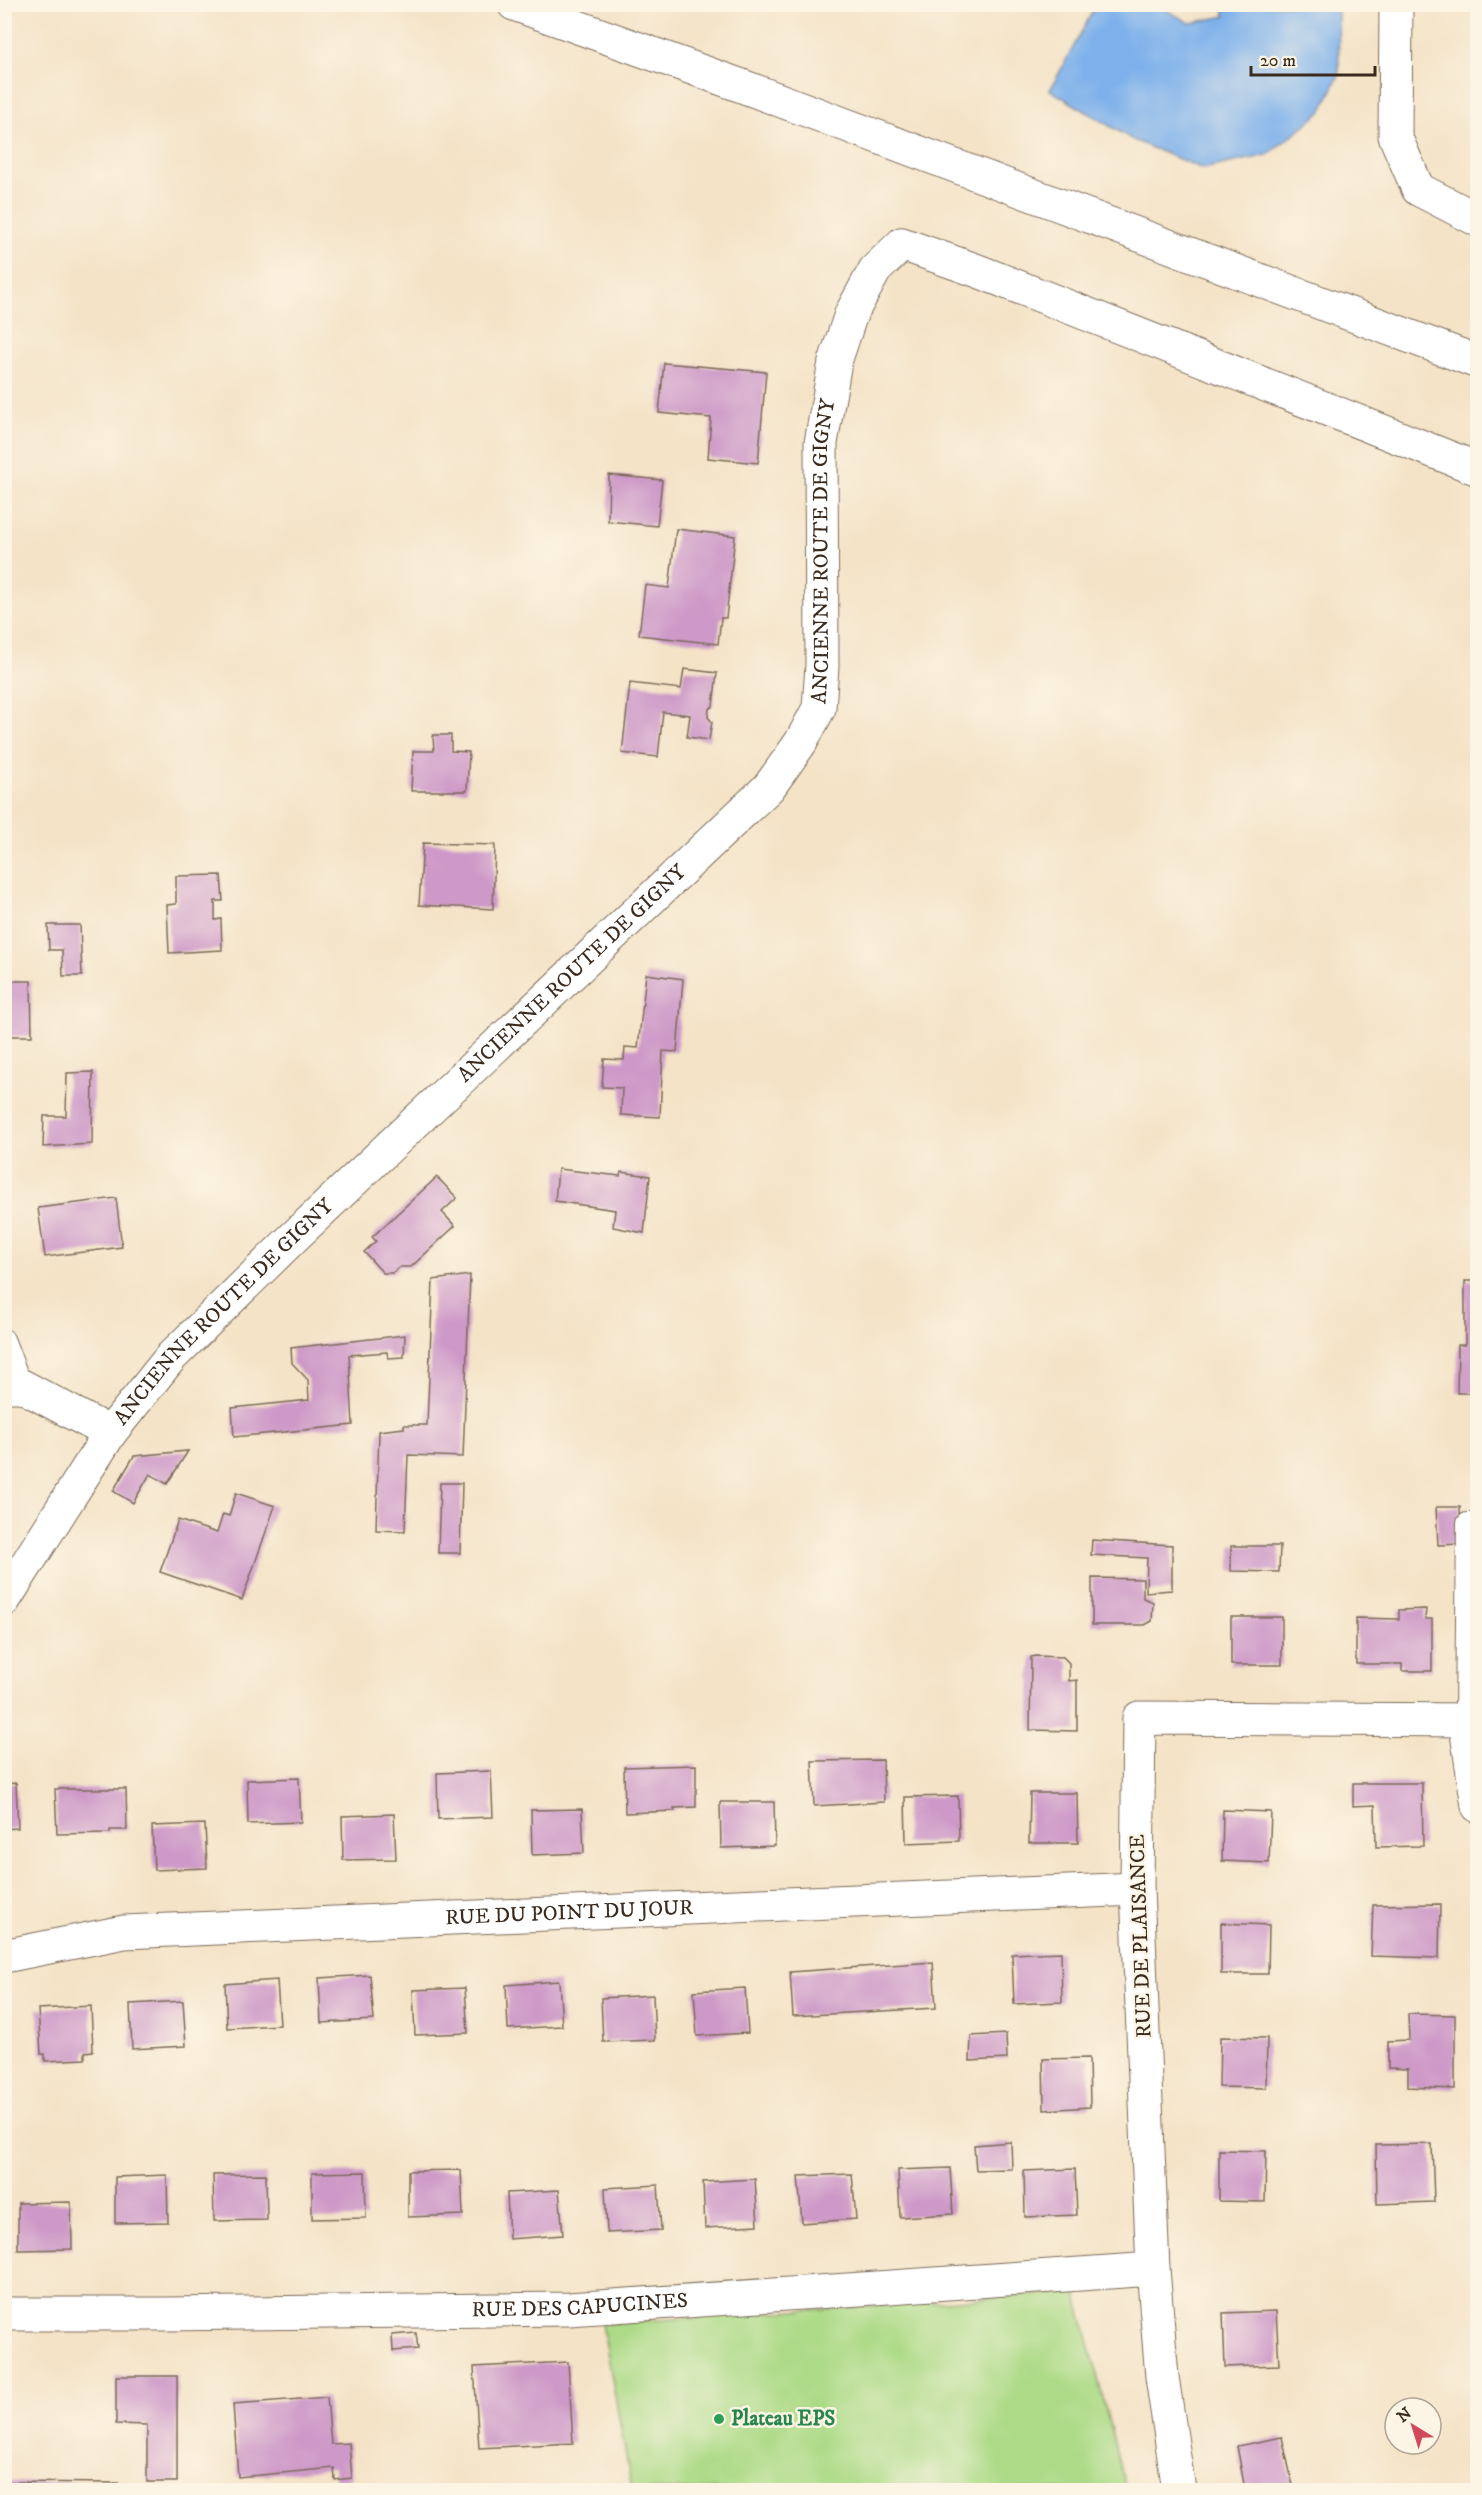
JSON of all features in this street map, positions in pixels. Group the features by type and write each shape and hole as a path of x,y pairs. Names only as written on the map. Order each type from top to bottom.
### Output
{"street":[{"path":"514,4 753,90 1478,362"},
{"path":"1396,4 1395,136 1418,189 1478,220"},
{"name":"ANCIENNE ROUTE DE GIGNY","path":"4,1600 110,1433 171,1357 768,787 801,742 819,708 822,666 820,443 836,362 851,314 875,270 902,244 978,271 1478,469"},
{"path":"13,1386 110,1433"},
{"name":"RUE DE PLAISANCE","path":"1179,2490 1162,2376 1153,2269 1137,1889 1139,1718 1471,1720"},
{"path":"1471,1720 1478,1806"},
{"name":"RUE DU POINT DU JOUR","path":"4,1956 124,1932 1137,1889"},
{"name":"RUE DES CAPUCINES","path":"4,2314 569,2309 1153,2269"}],"lane":[{"path":"4,1339 13,1386"},
{"path":"1471,1720 1467,1523 1478,1523"}],"green space":[{"path":"1076,2292 1126,2490 632,2490 602,2324"}],"water":[{"path":"1096,5 1157,5 1190,23 1226,16 1220,5 1338,5 1339,75 1321,112 1267,155 1203,169 1133,140 1050,90"}],"building":[{"path":"664,363 766,372 758,463 708,458 711,418 659,413"},
{"path":"609,475 662,480 657,526 608,521"},
{"path":"676,529 735,536 726,618 721,618 718,644 639,635 645,585 669,588"},
{"path":"684,669 717,673 713,706 709,709 708,717 712,722 709,740 687,737 690,715 663,712 658,757 622,753 630,683 681,689"},
{"path":"433,735 451,735 451,751 469,752 467,791 411,791 413,751 434,751"},
{"path":"423,843 495,845 493,909 419,905"},
{"path":"221,875 223,901 215,901 215,920 221,919 222,950 169,953 167,905 176,904 176,876"},
{"path":"48,925 80,925 82,976 63,976 62,950 49,950"},
{"path":"646,974 683,979 677,1052 663,1051 660,1117 621,1115 622,1088 602,1087 604,1059 624,1060 625,1047 638,1048"},
{"path":"4,981 31,981 32,1036 4,1036"},
{"path":"93,1072 92,1144 43,1147 44,1116 66,1116 67,1073"},
{"path":"558,1169 620,1176 621,1172 650,1176 644,1233 613,1227 615,1210 555,1201"},
{"path":"437,1177 457,1198 442,1212 455,1226 411,1267 400,1267 392,1273 383,1273 364,1252 376,1241 372,1237"},
{"path":"116,1198 122,1247 45,1257 38,1208"},
{"path":"470,1275 463,1457 408,1455 405,1531 376,1530 379,1431 404,1428 404,1425 427,1425 433,1280"},
{"path":"1465,1281 1478,1281 1478,1393 1457,1393 1458,1345 1465,1345"},
{"path":"405,1335 404,1357 388,1358 387,1352 349,1355 353,1425 234,1437 232,1408 309,1400 308,1380 292,1363 291,1348"},
{"path":"188,1451 167,1484 150,1474 133,1503 113,1491 134,1456"},
{"path":"440,1483 462,1483 460,1553 438,1553"},
{"path":"236,1493 275,1506 242,1600 160,1572 178,1520 217,1533 223,1514 229,1516"},
{"path":"1436,1507 1460,1507 1461,1544 1438,1545"},
{"path":"1092,1540 1172,1545 1172,1590 1146,1592 1147,1558 1091,1555"},
{"path":"1231,1546 1280,1546 1279,1572 1231,1571"},
{"path":"1092,1578 1143,1579 1143,1598 1153,1602 1152,1621 1145,1625 1092,1625"},
{"path":"1426,1609 1425,1619 1432,1619 1432,1671 1402,1671 1402,1664 1356,1664 1356,1618 1399,1619 1399,1610"},
{"path":"1231,1617 1282,1617 1282,1665 1231,1665"},
{"path":"1031,1657 1063,1657 1069,1663 1069,1681 1077,1680 1077,1731 1030,1730"},
{"path":"883,1760 884,1802 814,1806 812,1761"},
{"path":"696,1765 696,1807 674,1808 675,1811 625,1813 624,1767"},
{"path":"491,1771 493,1817 438,1819 437,1773"},
{"path":"299,1778 301,1822 248,1824 247,1780"},
{"path":"16,1783 18,1828 4,1829 4,1784"},
{"path":"1353,1783 1422,1783 1423,1846 1376,1847 1375,1805 1353,1806"},
{"path":"55,1789 126,1789 127,1830 110,1830 110,1833 57,1834"},
{"path":"1030,1793 1077,1793 1078,1843 1029,1843"},
{"path":"958,1796 959,1841 906,1843 905,1797"},
{"path":"720,1802 774,1802 775,1846 721,1848"},
{"path":"582,1809 584,1853 532,1855 531,1810"},
{"path":"1223,1810 1271,1812 1269,1863 1222,1861"},
{"path":"394,1814 396,1859 343,1860 342,1816"},
{"path":"205,1824 207,1868 154,1870 152,1826"},
{"path":"1440,1904 1439,1958 1371,1956 1373,1905"},
{"path":"1221,1923 1269,1925 1268,1974 1221,1974"},
{"path":"1061,1952 1062,2002 1014,2004 1012,1954"},
{"path":"933,1962 936,2008 793,2016 790,1972"},
{"path":"370,1975 374,2020 321,2023 319,1978"},
{"path":"277,1980 280,2025 227,2028 225,1984"},
{"path":"559,1981 562,2026 508,2029 506,1985"},
{"path":"465,1988 468,2033 415,2035 413,1990"},
{"path":"745,1988 748,2033 697,2036 694,1991"},
{"path":"653,1995 655,2040 603,2042 601,1998"},
{"path":"183,2001 186,2046 132,2049 130,2004"},
{"path":"91,2006 93,2051 85,2052 85,2059 45,2061 45,2054 41,2054 38,2009"},
{"path":"1408,2014 1455,2015 1455,2089 1408,2087 1408,2069 1388,2068 1388,2041 1409,2040"},
{"path":"1006,2034 1007,2059 970,2061 971,2036"},
{"path":"1220,2037 1267,2038 1266,2088 1219,2087"},
{"path":"1089,2058 1090,2107 1044,2110 1043,2059"},
{"path":"1011,2142 1012,2169 976,2170 974,2145"},
{"path":"1432,2144 1434,2202 1377,2204 1376,2145"},
{"path":"1219,2150 1266,2151 1265,2202 1219,2201"},
{"path":"950,2168 953,2214 900,2217 898,2170"},
{"path":"1075,2169 1077,2215 1025,2217 1024,2171"},
{"path":"461,2170 463,2215 408,2217 408,2171"},
{"path":"365,2172 366,2218 312,2219 312,2173"},
{"path":"266,2174 267,2220 214,2221 213,2175"},
{"path":"852,2174 856,2219 802,2223 798,2176"},
{"path":"167,2175 168,2222 115,2223 115,2177"},
{"path":"755,2179 758,2225 705,2228 703,2182"},
{"path":"658,2185 661,2230 607,2233 605,2188"},
{"path":"559,2190 563,2235 509,2239 507,2193"},
{"path":"71,2202 72,2249 18,2250 18,2203"},
{"path":"1276,2311 1279,2365 1225,2367 1223,2313"},
{"path":"416,2333 418,2349 393,2351 392,2335"},
{"path":"568,2362 573,2443 479,2448 474,2367"},
{"path":"116,2376 177,2376 177,2482 147,2482 147,2425 116,2424"},
{"path":"327,2397 331,2444 349,2443 352,2478 335,2480 334,2468 238,2477 233,2404"},
{"path":"1282,2437 1294,2490 1245,2490 1237,2446"},
{"path":"4,2482 118,2483 118,2490 4,2490"}],"place":[{"name":"Plateau EPS","path":"719,2419"}]}
